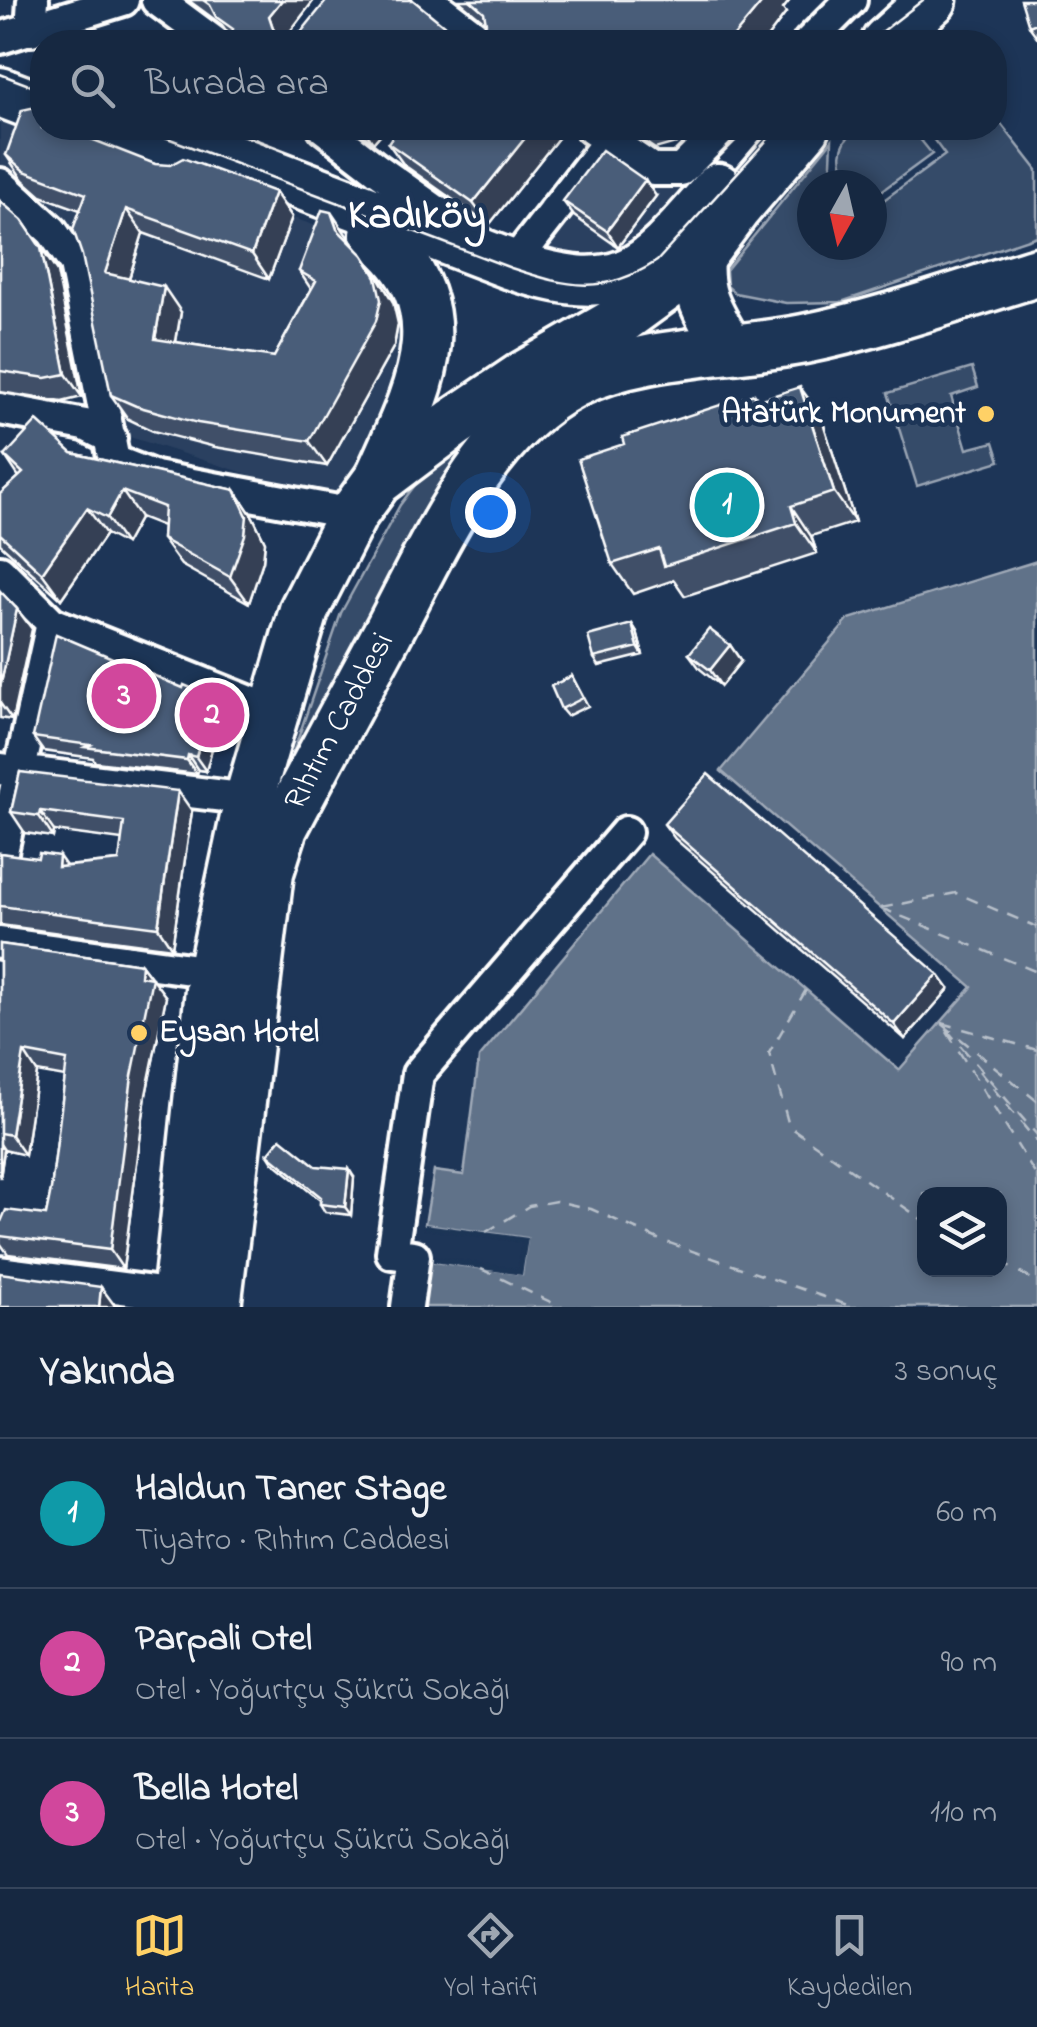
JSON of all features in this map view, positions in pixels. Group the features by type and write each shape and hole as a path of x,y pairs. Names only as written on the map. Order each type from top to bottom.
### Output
{"main road":[{"path":"881,30 912,18"},
{"path":"0,70 30,81"},
{"path":"0,92 30,103"},
{"path":"124,140 467,272 610,302"},
{"path":"184,140 610,302"},
{"path":"610,302 760,140"},
{"name":"Rıhtım Caddesi","path":"190,1303 212,972 249,799 304,610 365,498 610,302 699,258 795,140"},
{"path":"365,498 420,384 428,342 412,279 392,249 375,235"},
{"path":"699,258 698,292 740,342"},
{"name":"Rıhtım Caddesi","path":"190,1303 269,872 283,828 486,461 516,426 548,398 599,372 740,342 802,340 1037,272"},
{"name":"Rıhtım Caddesi","path":"610,302 740,342"}],"street":[{"path":"0,38 32,15 123,0"},
{"path":"157,0 198,30"},
{"path":"428,0 464,30"},
{"path":"820,30 851,0"},
{"path":"340,140 512,265 593,140"},
{"path":"610,140 653,170 681,170 712,140"},
{"path":"377,169 398,142"},
{"path":"0,184 52,231 75,264 114,460 155,477 365,498"},
{"path":"0,409 85,425 111,438"},
{"path":"0,571 52,623 274,711"},
{"path":"0,861 11,770 52,623"},
{"path":"11,770 249,799"},
{"path":"407,1307 414,1256 392,1254 418,1074 626,832"},
{"path":"0,943 212,972"},
{"path":"0,1272 190,1303"}],"shaded area":[{"path":"0,105 30,121 30,140 76,140 369,245 419,319 347,505 117,433 81,261 0,174"},
{"path":"1007,131 1037,170 1037,236 841,302 786,303 735,293 727,286 726,270 797,183 797,260 887,260 887,198 945,155 934,140 1007,140"},
{"path":"832,140 833,170 808,170"},
{"path":"846,140 921,140 932,154 887,187 887,170 845,170 842,161"},
{"path":"610,151 687,175 707,189 626,264 526,258"},
{"path":"972,368 978,387 951,396 967,449 994,442 1000,461 917,486 888,393"},
{"path":"496,406 283,782 341,613 400,505 440,452"},
{"path":"1037,561 1037,1307 414,1307 420,1260 522,1274 527,1238 425,1224 434,1171 464,1175 479,1058 649,854 899,1070 972,987 721,771 849,619"}],"pier":[{"path":"425,1224 528,1238 522,1275 420,1260 421,1255 518,1269 522,1242 424,1229"}],"building":[{"path":"203,0 282,0 269,16 274,30 232,30 216,17"},
{"path":"327,0 413,0 450,30 303,30"},
{"path":"470,0 764,0 739,30 480,30 486,23 484,12"},
{"path":"1021,0 1037,0 1037,23 1029,26"},
{"path":"30,108 30,140 94,140 155,164 170,165 183,158 275,192 252,254 126,209 105,273 164,287 155,339 274,357 316,281 299,271 322,210 331,212 337,229 363,255 376,277 381,300 376,321 309,441 198,423 111,395 73,229 86,194 24,171 6,155 22,110"},
{"path":"390,140 523,140 473,203 388,143"},
{"path":"602,150 645,180 607,231 563,201"},
{"path":"0,201 22,220 41,248 66,374 46,378 0,371"},
{"path":"800,387 834,492 791,506 796,523 664,566 659,549 612,564 578,459 624,444 622,437 754,394 756,401"},
{"path":"37,421 72,453 235,490 247,516 245,535 230,577 162,539 164,507 122,491 107,518 87,508 42,573 0,534 0,494 23,473 5,456"},
{"path":"0,591 17,609 0,688"},
{"path":"632,624 638,647 594,658 588,636"},
{"path":"709,629 730,645 710,670 689,654"},
{"path":"56,634 212,697 196,757 188,755 187,760 33,737"},
{"path":"572,676 583,698 561,709 551,686"},
{"path":"20,772 178,791 158,927 0,906 0,853 38,858 39,853 59,856 58,867 119,861 124,822 40,811 39,816 11,812"},
{"path":"708,774 938,974 894,1024 664,824"},
{"path":"0,944 141,964 140,976 152,978 132,1076 110,1250 0,1236 6,1210 46,1215 67,1060 24,1052 11,1135 0,1133"},
{"path":"281,1138 316,1166 349,1169 345,1207 320,1204 321,1197 268,1154"},
{"path":"0,1273 101,1287 99,1307 0,1307"}],"ferry route":[{"path":"881,908 956,893 1037,927"},
{"path":"881,908 1037,972"},
{"path":"806,990 769,1053 789,1126 917,1216"},
{"path":"1037,1101 941,1023 1037,1135"},
{"path":"942,1023 1037,1050"},
{"path":"947,1032 1037,1177"},
{"path":"979,1071 1037,1142"},
{"path":"486,1232 529,1206 556,1201 591,1209 658,1239 853,1307"},
{"path":"1007,1266 1037,1282"},
{"path":"481,1269 561,1307"}],"tram line":[{"path":"884,30 923,0"},
{"path":"0,74 30,85"},
{"path":"173,140 511,268 585,285 620,280 657,261 767,140"}],"place":[{"name":"Atatürk Monument","path":"986,414"},
{"name":"Haldun Taner Stage","path":"727,505"},
{"name":"Bella Hotel","path":"124,696"},
{"name":"Parpali Otel","path":"212,715"},
{"name":"Eysan Hotel","path":"139,1033"}],"district":[{"name":"Kadıköy","path":"417,216"}]}
